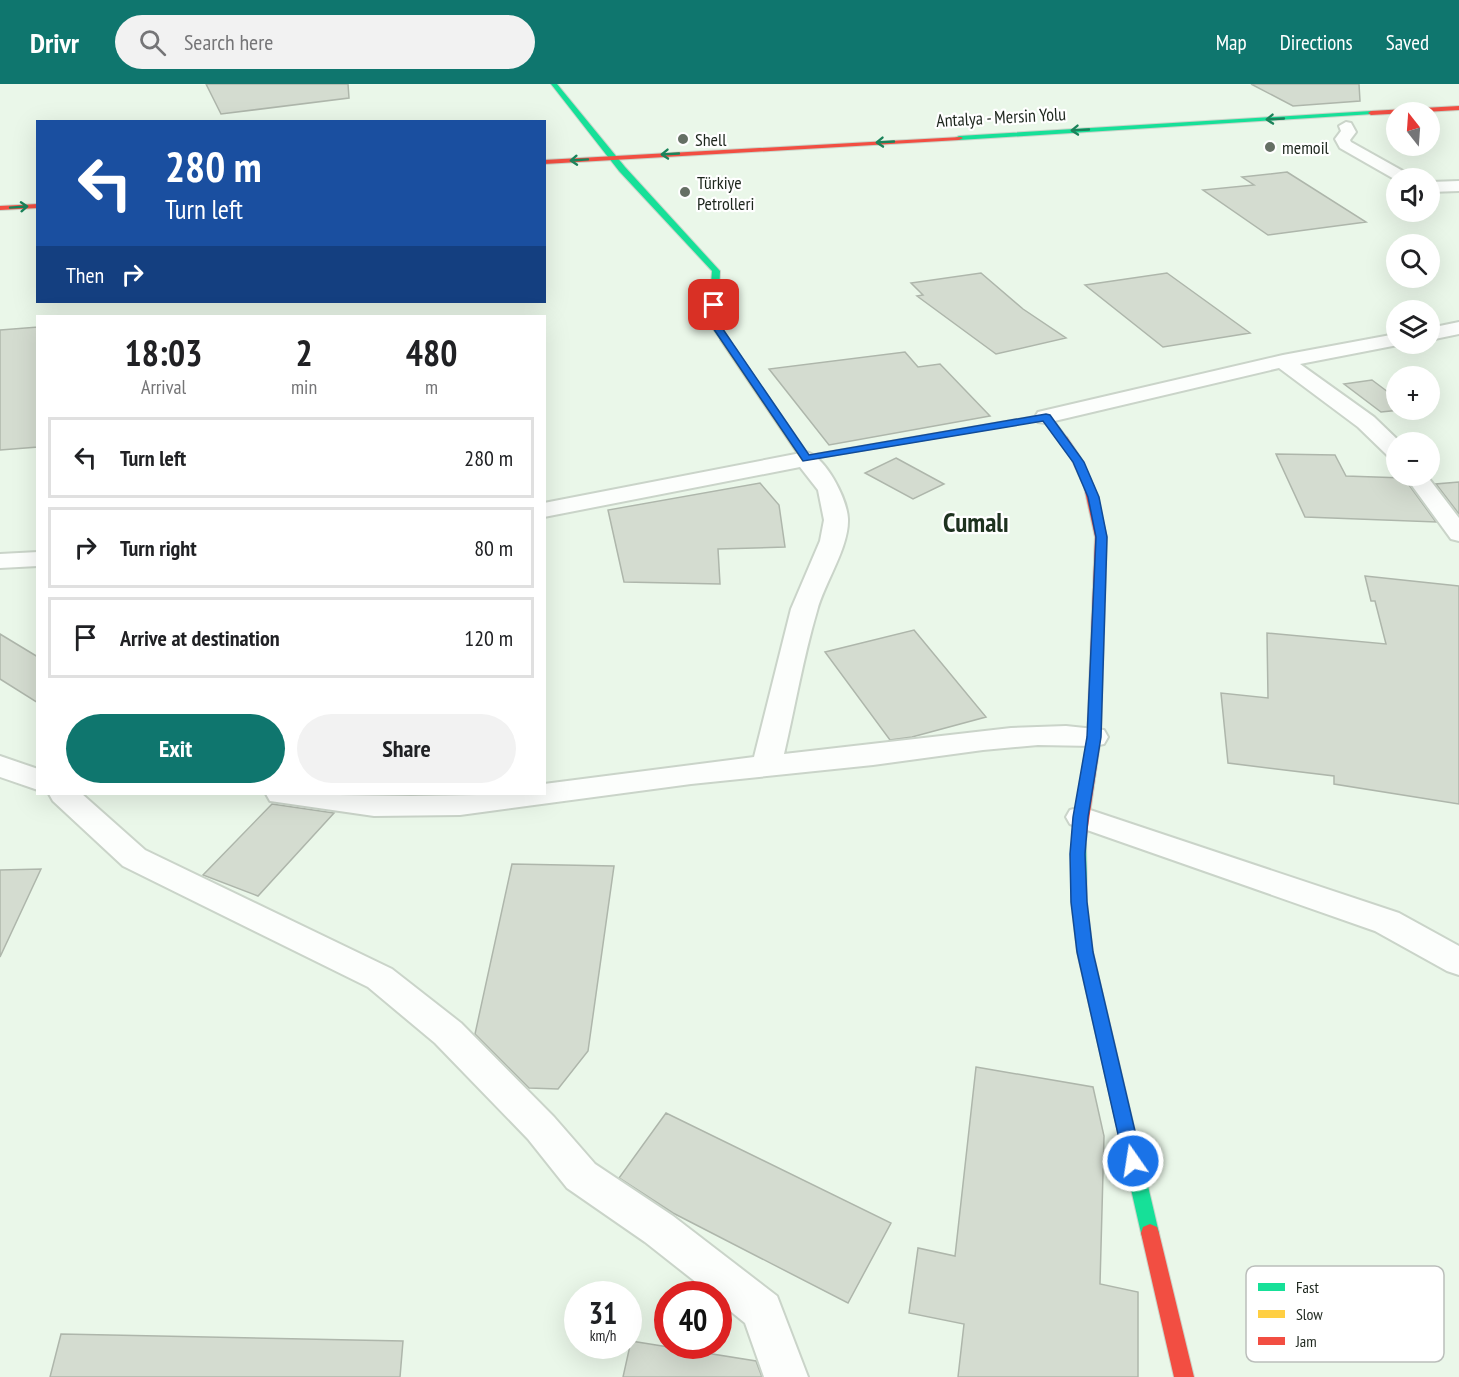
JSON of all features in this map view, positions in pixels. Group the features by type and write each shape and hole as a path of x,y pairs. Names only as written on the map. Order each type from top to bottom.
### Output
{"main road":[{"path":"554,84 622,170 716,271 713,322 807,459 1046,417 1078,462 1089,484 1100,528 1094,737 1081,817 1078,854 1085,952 1184,1377"},
{"name":"Antalya - Mersin Yolu","path":"546,162 1459,108"},
{"path":"1440,120 1459,119"},
{"name":"Antalya - Mersin Yolu","path":"546,174 1386,124"},
{"path":"0,195 36,193"},
{"path":"0,208 36,206"}],"street":[{"path":"1346,126 1349,132 1342,139 1345,145 1386,168"},
{"path":"1440,187 1459,186"},
{"path":"1440,332 1459,328"},
{"path":"1046,417 1283,361 1386,342"},
{"path":"1283,361 1366,422 1386,441"},
{"path":"546,510 807,459 829,490 837,520 832,541 804,609 767,766"},
{"path":"1423,486 1459,534"},
{"path":"0,561 36,559"},
{"path":"546,793 1006,737 1059,735 1094,737"},
{"path":"0,766 36,779"},
{"path":"65,795 134,858 380,978 448,1032 541,1128 581,1176 659,1229 762,1310 786,1377"},
{"path":"289,795 376,806 429,807 534,795"},
{"path":"1081,817 1387,922 1459,962"}],"building":[{"path":"206,84 348,84 349,98 221,114"},
{"path":"1251,84 1359,84 1360,101 1293,106"},
{"path":"1287,172 1366,222 1268,235 1203,190 1254,185 1242,177"},
{"path":"981,273 1023,309 1066,338 996,354 917,296 923,295 911,283"},
{"path":"1167,273 1250,333 1163,347 1085,285"},
{"path":"36,327 36,447 0,450 0,330"},
{"path":"905,352 918,367 940,364 990,416 829,445 769,369"},
{"path":"1372,380 1386,390 1386,412 1381,412 1344,384"},
{"path":"1276,454 1335,455 1346,476 1386,477 1386,486 1410,486 1436,522 1305,517"},
{"path":"896,458 944,484 913,499 865,473"},
{"path":"1459,482 1459,514 1438,486 1440,484"},
{"path":"760,483 779,505 785,547 718,549 720,584 624,582 608,510"},
{"path":"1365,576 1459,586 1459,804 1334,784 1334,776 1228,763 1221,693 1268,698 1267,633 1386,644 1375,601 1371,601"},
{"path":"914,630 986,717 912,737 890,740 825,652"},
{"path":"0,634 36,656 36,702 0,679"},
{"path":"272,804 334,813 258,896 203,875"},
{"path":"512,864 614,866 588,1051 558,1089 529,1088 475,1034"},
{"path":"41,869 0,957 0,870"},
{"path":"976,1067 1093,1087 1104,1136 1100,1284 1138,1292 1138,1377 958,1377 964,1324 909,1313 918,1248 955,1256"},
{"path":"666,1113 891,1223 848,1303 673,1213 619,1178"},
{"path":"61,1334 403,1341 400,1377 50,1377"},
{"path":"642,1343 654,1345 654,1359 732,1359 732,1357 756,1361 762,1377 623,1377 627,1359 642,1359"}],"traffic: fast":[{"path":"554,84 622,169 716,271 713,322 725,340"},
{"path":"959,138 1371,113"},
{"path":"1079,841 1079,902 1085,952 1150,1233"}],"traffic: slow":[{"path":"725,340 806,459 1046,417 1063,439"}],"traffic: jam":[{"path":"1371,113 1459,108"},
{"path":"546,162 959,138"},
{"path":"0,208 36,206"},
{"path":"1063,439 1076,458 1089,487 1101,537 1094,737 1079,841"},
{"path":"1150,1233 1184,1377"}],"place":[{"name":"Shell","path":"683,139"},
{"name":"memoil","path":"1270,147"},
{"name":"Türkiye Petrolleri","path":"685,192"}],"district":[{"name":"Cumalı","path":"976,522"}],"route":[{"path":"714,305 713,322 807,459 1046,417 1064,439 1089,484 1097,510 1101,537 1094,737 1081,817 1078,854 1079,902 1085,952 1133,1161"}]}
